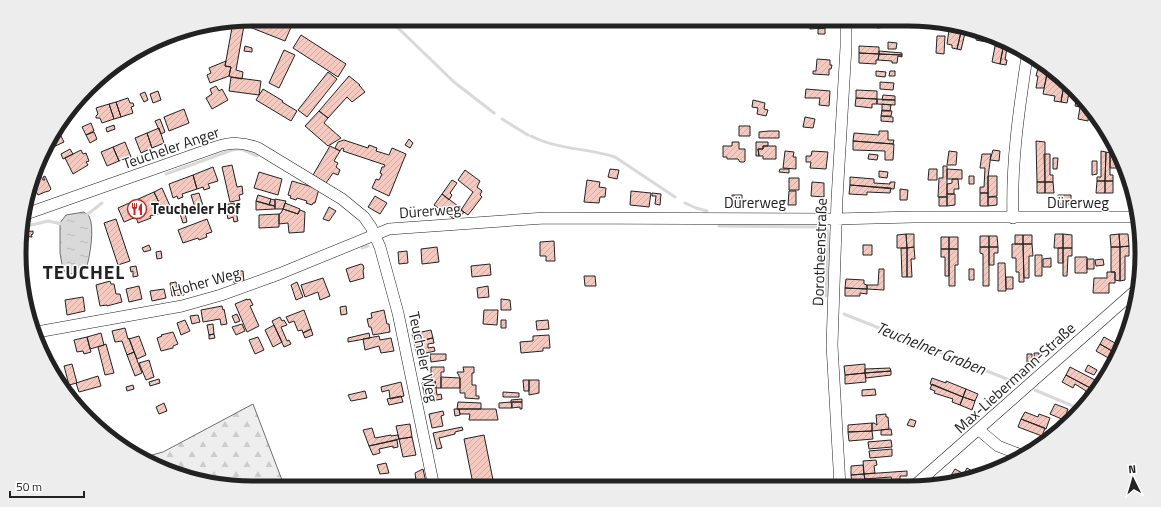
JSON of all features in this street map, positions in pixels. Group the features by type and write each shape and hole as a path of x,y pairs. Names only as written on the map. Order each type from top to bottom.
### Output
{"street":[{"name":"Dorotheenstraße","path":"840,481 832,346 836,219 846,26"},
{"path":"1013,218 1016,152 1026,59"},
{"name":"Teucheler Anger","path":"30,213 224,144 238,143 251,145 264,151 342,199 364,217 375,234"},
{"name":"Dürerweg","path":"375,234 389,229 545,218 836,219 906,217 1132,217"},
{"name":"Hoher Weg","path":"40,332 182,306 221,295 279,274 375,234"},
{"name":"Teucheler Weg","path":"375,234 398,314 433,481"},
{"name":"Max-Liebermann-Straße","path":"920,481 1132,294"},
{"path":"979,430 998,446 1017,453"}],"green space":[{"path":"253,404 282,481 239,481 209,477 180,469 149,456 163,452"}],"water":[{"path":"84,212 89,216 92,227 88,264 86,269 83,271 74,274 69,273 63,270 60,253 60,223 66,215"}],"building":[{"path":"244,26 236,70 243,72 242,79 229,76 231,67 225,66 232,27"},
{"path":"253,26 292,26 285,41 252,28"},
{"path":"810,26 825,26 825,28 810,29"},
{"path":"877,26 887,26 887,27 877,28"},
{"path":"825,28 825,34 818,34 818,29"},
{"path":"949,30 961,33 957,49 952,48 952,45 947,44"},
{"path":"961,33 965,34 961,50 957,49"},
{"path":"301,35 346,64 338,77 293,48"},
{"path":"937,36 945,36 944,54 936,53"},
{"path":"977,37 982,38 981,41 976,40"},
{"path":"982,38 987,40 987,42 981,41"},
{"path":"888,42 897,43 896,49 888,49"},
{"path":"245,46 252,48 252,52 244,51"},
{"path":"859,46 879,47 879,54 859,53"},
{"path":"995,46 1003,48 1000,64 992,62"},
{"path":"1003,48 1006,48 1006,65 1000,64"},
{"path":"284,50 295,55 279,88 269,83"},
{"path":"879,51 902,53 902,55 879,54"},
{"path":"859,53 879,54 876,64 859,63"},
{"path":"879,54 902,55 902,57 898,56 897,63 892,63 892,61 878,60"},
{"path":"817,59 830,60 830,65 832,65 831,69 829,69 829,75 813,74 813,71 816,71"},
{"path":"226,61 225,66 231,67 229,76 210,83 207,75 211,73 209,68"},
{"path":"1038,67 1047,74 1044,88 1036,88 1038,76 1036,76"},
{"path":"876,71 886,72 885,77 876,76"},
{"path":"890,71 895,71 895,76 889,76"},
{"path":"328,72 337,79 307,117 298,110"},
{"path":"1047,74 1055,79 1054,82 1059,83 1063,88 1061,102 1054,101 1055,96 1043,94"},
{"path":"349,76 360,85 365,92 352,102 347,97 328,118 319,111"},
{"path":"231,77 261,81 259,95 229,91"},
{"path":"880,82 894,83 893,90 880,89"},
{"path":"216,86 219,91 222,89 228,100 212,109 206,98 212,94 210,89"},
{"path":"1063,88 1069,94 1067,103 1061,102"},
{"path":"263,89 297,111 291,121 256,100"},
{"path":"806,89 830,91 829,106 819,105 820,98 805,98"},
{"path":"856,90 877,91 877,99 856,98"},
{"path":"158,91 161,100 153,103 150,94"},
{"path":"145,92 148,100 144,102 140,94"},
{"path":"883,95 895,96 895,100 882,100"},
{"path":"128,98 130,103 133,103 134,106 131,107 133,113 121,117 116,102"},
{"path":"856,98 877,99 877,104 872,104 872,108 855,106"},
{"path":"877,99 895,100 895,105 877,104"},
{"path":"753,100 765,103 764,109 768,110 766,116 757,114 758,108 752,107"},
{"path":"1076,100 1080,105 1080,107 1075,106"},
{"path":"116,102 121,117 114,119 109,104"},
{"path":"109,104 114,119 102,123 100,118 96,118 98,114 96,108"},
{"path":"882,104 891,105 890,111 882,111"},
{"path":"1080,105 1089,116 1088,121 1078,119"},
{"path":"184,109 189,123 169,131 164,117"},
{"path":"882,110 892,111 891,116 881,116"},
{"path":"319,111 328,118 324,123 341,138 328,146 305,126"},
{"path":"881,116 893,117 893,122 881,121"},
{"path":"805,117 815,119 813,128 803,127"},
{"path":"160,119 165,132 161,134 155,121"},
{"path":"91,123 94,131 86,135 82,127"},
{"path":"114,125 115,129 107,132 106,128"},
{"path":"739,126 750,126 750,136 739,136"},
{"path":"159,128 164,143 152,148 147,133"},
{"path":"779,131 779,138 759,138 759,132"},
{"path":"879,131 888,131 888,140 894,140 893,144 853,141 854,133 879,135"},
{"path":"94,132 97,139 90,143 86,135"},
{"path":"147,133 152,148 141,153 135,138"},
{"path":"60,134 64,142 52,148"},
{"path":"409,139 413,143 410,148 405,145"},
{"path":"344,140 368,148 369,145 377,148 376,151 389,155 392,148 406,154 389,196 372,188 376,179 379,180 382,174 380,173 382,167 385,165 343,151 344,149 342,148 340,151 335,148 338,142"},
{"path":"853,141 894,144 893,160 885,160 885,151 853,150"},
{"path":"1036,141 1045,142 1045,182 1037,182"},
{"path":"125,142 131,157 119,161 113,147"},
{"path":"732,142 739,142 739,149 745,149 744,162 740,162 738,159 727,159 727,157 723,157 723,146 732,146"},
{"path":"756,142 768,142 768,146 763,146 763,149 758,149 759,156 756,156"},
{"path":"330,146 340,151 334,161 338,163 336,167 340,170 338,175 333,173 326,183 313,175"},
{"path":"763,146 776,146 776,159 763,159 763,156 759,156 758,149 763,149"},
{"path":"113,147 119,161 107,166 101,152"},
{"path":"70,149 73,154 63,159 61,154"},
{"path":"81,150 83,154 86,153 89,161 86,162 88,165 73,174 65,158"},
{"path":"993,150 1000,151 999,161 990,160"},
{"path":"785,151 794,152 793,157 796,157 796,169 783,168"},
{"path":"812,151 828,152 826,169 810,168 811,162 806,162 806,156 811,156"},
{"path":"949,151 957,152 956,165 947,165"},
{"path":"1101,151 1106,152 1105,181 1097,181 1097,177 1101,177"},
{"path":"1106,152 1110,153 1110,175 1113,175 1113,181 1105,181"},
{"path":"1110,153 1112,153 1117,164 1117,168 1110,168"},
{"path":"869,154 878,155 877,160 868,159"},
{"path":"982,154 991,154 988,177 988,193 980,193 980,187 984,187 985,168 980,168"},
{"path":"1044,154 1050,154 1050,175 1053,175 1053,182 1045,182"},
{"path":"1053,158 1058,158 1057,169 1053,169"},
{"path":"1092,161 1097,161 1097,174 1092,175"},
{"path":"232,165 237,187 242,186 243,194 239,195 240,200 230,202 222,167"},
{"path":"943,166 947,166 947,197 938,197 939,178 943,178"},
{"path":"213,167 218,181 208,184 210,188 204,190 203,187 197,189 193,175"},
{"path":"610,169 619,170 617,179 608,177"},
{"path":"780,169 789,169 789,173 779,172"},
{"path":"929,169 937,169 937,180 928,180"},
{"path":"947,169 962,170 962,179 947,179"},
{"path":"465,170 480,181 477,187 482,191 480,195 482,197 468,215 461,210 473,192 458,180"},
{"path":"879,171 888,172 887,178 879,177"},
{"path":"259,172 282,179 278,195 254,188"},
{"path":"193,175 197,189 182,194 183,197 178,199 177,196 173,198 169,184"},
{"path":"41,176 43,180 45,180 43,177 45,176 51,189 38,195 35,190 37,184 39,183 38,181"},
{"path":"969,176 974,176 974,184 969,184"},
{"path":"988,176 997,176 997,196 988,197"},
{"path":"850,177 874,179 874,183 890,184 890,182 895,182 894,189 850,185"},
{"path":"789,178 799,178 799,190 789,190"},
{"path":"952,179 958,179 959,189 954,189 954,194 947,194 947,184 952,183"},
{"path":"452,180 457,183 450,193 452,195 449,200 442,194"},
{"path":"587,180 600,182 599,187 606,188 605,197 600,197 599,203 584,202"},
{"path":"292,181 319,189 315,203 312,205 306,203 307,201 297,198 296,200 290,198 291,196 288,195"},
{"path":"1097,181 1105,181 1105,193 1096,193"},
{"path":"1105,181 1113,181 1113,193 1105,193"},
{"path":"812,182 824,183 824,197 811,196"},
{"path":"1037,182 1045,182 1045,193 1037,193"},
{"path":"1045,182 1053,182 1054,193 1045,193"},
{"path":"850,185 891,188 890,193 867,192 867,195 849,194"},
{"path":"162,188 170,206 162,209 154,192"},
{"path":"900,189 908,190 907,200 900,200"},
{"path":"631,191 651,193 649,207 630,205"},
{"path":"789,191 796,191 796,205 788,205"},
{"path":"154,192 161,207 162,213 150,216 151,218 138,223 136,217 124,222 118,208"},
{"path":"199,193 205,212 197,214 191,195"},
{"path":"652,193 661,194 660,205 655,204 656,196 652,196"},
{"path":"980,193 988,193 988,206 980,206"},
{"path":"442,194 462,209 454,219 434,205"},
{"path":"947,194 955,194 955,205 947,206"},
{"path":"258,195 271,199 269,205 256,201"},
{"path":"732,195 742,195 742,207 732,207"},
{"path":"1058,195 1071,195 1071,204 1059,204"},
{"path":"375,196 387,203 380,214 368,207"},
{"path":"939,197 947,197 947,206 939,206"},
{"path":"988,197 997,197 997,205 988,206"},
{"path":"271,199 275,200 275,206 269,205"},
{"path":"275,199 286,201 283,209 275,209"},
{"path":"256,201 275,206 275,209 256,210"},
{"path":"234,203 238,221 234,222 233,217 228,219 225,205"},
{"path":"285,203 300,209 298,214 283,209"},
{"path":"329,207 336,211 329,221 323,219"},
{"path":"184,209 187,222 183,223 179,211"},
{"path":"283,209 298,214 300,210 305,212 304,232 289,233 288,223 279,224 279,214"},
{"path":"461,210 464,212 459,218 457,216"},
{"path":"279,214 279,227 259,228 259,215"},
{"path":"116,219 130,261 118,265 104,223"},
{"path":"207,219 212,232 206,234 207,237 199,240 198,238 183,243 178,230"},
{"path":"33,231 33,234 31,235 32,237 26,236 27,232"},
{"path":"906,234 914,234 914,247 907,248"},
{"path":"906,234 907,248 897,248 897,235"},
{"path":"1055,234 1063,234 1063,248 1054,248"},
{"path":"1063,234 1072,235 1072,248 1063,248"},
{"path":"1119,234 1128,234 1129,246 1120,247"},
{"path":"1119,234 1120,247 1111,247 1110,235"},
{"path":"1015,235 1023,235 1023,244 1015,244"},
{"path":"1023,235 1032,235 1032,244 1023,244"},
{"path":"980,236 989,236 989,247 980,247"},
{"path":"989,236 997,236 998,247 989,247"},
{"path":"941,237 949,237 949,249 941,249"},
{"path":"949,237 958,237 958,249 949,249"},
{"path":"554,241 555,261 546,261 546,256 540,256 540,242"},
{"path":"1012,244 1023,244 1024,282 1019,282 1019,272 1016,272 1016,258 1012,258"},
{"path":"1023,244 1032,244 1033,256 1029,256 1029,278 1024,278"},
{"path":"149,245 151,250 144,252 142,248"},
{"path":"863,245 872,245 872,255 863,255"},
{"path":"1129,246 1129,256 1125,256 1125,280 1120,281 1120,247"},
{"path":"437,247 439,262 422,264 421,249"},
{"path":"914,247 915,259 911,259 912,277 907,277 907,248"},
{"path":"980,247 989,247 989,286 983,286 983,254 980,253"},
{"path":"989,247 998,247 998,253 994,253 994,265 989,265"},
{"path":"1111,247 1120,247 1120,281 1115,280 1115,272 1111,272"},
{"path":"901,248 907,248 907,277 902,277"},
{"path":"1058,248 1063,248 1063,263 1058,263"},
{"path":"1063,248 1072,248 1072,256 1068,256 1067,276 1063,276"},
{"path":"941,249 949,249 949,276 945,276 945,257 941,257"},
{"path":"949,249 958,249 958,265 955,265 955,286 949,286"},
{"path":"161,251 162,258 157,259 156,252"},
{"path":"407,251 408,263 399,264 398,252"},
{"path":"1035,255 1042,255 1042,276 1035,276"},
{"path":"1075,257 1087,257 1087,273 1075,273"},
{"path":"1051,258 1051,267 1043,267 1043,259"},
{"path":"1087,259 1094,259 1094,269 1087,269"},
{"path":"1103,259 1104,265 1096,266 1095,260"},
{"path":"998,263 1005,263 1006,291 998,291"},
{"path":"361,264 364,268 364,278 350,282 346,269"},
{"path":"490,264 491,275 472,277 471,266"},
{"path":"136,266 138,276 133,277 133,271 131,272 130,267"},
{"path":"879,269 884,269 884,290 867,289 867,285 878,285"},
{"path":"969,269 974,269 974,280 969,280"},
{"path":"234,271 243,271 244,282 234,283"},
{"path":"1107,272 1115,272 1115,283 1109,283 1109,293 1093,293 1094,278 1107,278"},
{"path":"584,276 595,276 596,286 585,286"},
{"path":"1006,277 1013,277 1013,289 1006,289"},
{"path":"323,278 330,296 320,300 318,292 305,297 301,285"},
{"path":"846,279 864,280 864,284 867,285 867,289 845,288"},
{"path":"110,281 111,284 114,284 116,294 120,294 122,302 107,306 100,306 96,285"},
{"path":"176,282 177,287 183,286 184,295 172,296 170,283"},
{"path":"297,282 303,297 296,300 291,285"},
{"path":"139,286 142,299 129,302 126,289"},
{"path":"488,286 489,297 478,298 477,288"},
{"path":"845,288 867,289 867,294 860,293 860,296 845,296"},
{"path":"164,289 166,298 152,301 150,291"},
{"path":"83,297 85,311 67,315 65,300"},
{"path":"250,299 253,305 250,306 259,326 247,332 235,304"},
{"path":"501,299 510,300 511,310 501,310"},
{"path":"222,306 227,324 221,325 220,319 203,322 201,310"},
{"path":"346,306 347,314 341,315 340,307"},
{"path":"304,310 311,329 303,333 302,330 298,331 294,321 289,323 286,317"},
{"path":"384,310 390,332 373,335 367,319 372,318 371,313"},
{"path":"484,310 498,310 497,325 483,324"},
{"path":"237,314 240,321 235,323 232,316"},
{"path":"198,315 200,322 192,324 190,316"},
{"path":"280,317 287,325 281,327 287,341 289,340 291,344 284,347 272,321"},
{"path":"185,320 190,331 181,335 177,323"},
{"path":"501,320 506,320 506,328 501,328"},
{"path":"548,320 549,329 537,330 536,321"},
{"path":"213,324 214,334 209,335 207,325"},
{"path":"242,324 245,331 236,335 232,327"},
{"path":"274,325 282,342 273,347 265,330"},
{"path":"125,328 134,352 127,355 122,341 115,342 112,331"},
{"path":"311,329 313,335 305,338 303,333"},
{"path":"431,330 433,338 414,342 412,334"},
{"path":"173,332 178,344 173,346 173,348 161,351 157,338 162,336 161,335"},
{"path":"101,333 104,345 90,349 87,337"},
{"path":"369,333 370,338 348,342 348,338"},
{"path":"214,334 215,338 209,339 209,335"},
{"path":"549,335 550,348 543,348 543,351 521,353 520,342 533,341 533,336"},
{"path":"139,336 146,355 137,359 129,339"},
{"path":"379,336 380,340 391,338 394,351 381,353 379,346 365,350 363,339"},
{"path":"87,337 91,352 84,354 83,351 77,352 74,340"},
{"path":"258,337 264,350 255,354 249,340"},
{"path":"1104,337 1115,343 1118,337 1119,338 1113,352 1100,344"},
{"path":"433,338 434,343 428,344 428,348 434,347 435,351 417,355 414,342"},
{"path":"106,344 114,373 105,375 98,347"},
{"path":"1100,344 1113,352 1110,359 1096,351"},
{"path":"134,352 142,373 135,376 127,355"},
{"path":"1034,353 1039,353 1039,361 1035,361"},
{"path":"430,354 446,354 446,360 431,362"},
{"path":"1027,354 1032,354 1032,361 1027,362"},
{"path":"149,360 154,377 146,380 139,363"},
{"path":"72,364 77,383 69,385 64,366"},
{"path":"865,364 865,373 845,375 844,366"},
{"path":"1088,365 1097,370 1094,375 1085,371"},
{"path":"431,367 444,367 444,372 441,372 441,388 436,388 435,381 431,382"},
{"path":"463,367 474,367 474,373 472,373 472,385 476,385 476,396 479,396 479,399 465,398 465,393 460,393 460,378 457,372 464,372"},
{"path":"1070,367 1095,380 1091,388 1066,375"},
{"path":"890,368 891,371 865,373 865,369"},
{"path":"891,371 891,375 866,378 865,373"},
{"path":"865,373 866,382 845,384 845,375"},
{"path":"1066,375 1091,388 1085,396 1084,395 1086,391 1075,384 1073,388 1062,382"},
{"path":"98,376 101,386 79,392 76,383"},
{"path":"441,377 460,378 460,388 441,388"},
{"path":"932,378 946,383 946,381 966,389 963,397 930,384"},
{"path":"159,379 160,383 150,386 149,382"},
{"path":"523,380 529,380 529,391 524,391"},
{"path":"529,380 539,380 539,393 529,395"},
{"path":"435,381 437,395 441,394 442,399 426,402 422,383"},
{"path":"401,382 404,396 390,399 389,390 382,392 381,387"},
{"path":"932,384 963,397 960,405 952,402 953,399 934,393 935,391 930,389"},
{"path":"133,385 134,389 127,391 126,387"},
{"path":"875,389 876,395 862,396 862,390"},
{"path":"966,389 978,394 975,401 963,397"},
{"path":"365,391 367,398 351,401 348,395"},
{"path":"503,392 519,393 519,397 503,397"},
{"path":"401,396 403,402 389,405 387,399"},
{"path":"963,397 975,401 972,410 960,405"},
{"path":"522,399 522,402 511,402 511,400"},
{"path":"458,402 481,403 481,409 457,409"},
{"path":"511,402 512,408 499,408 499,403"},
{"path":"512,402 522,402 522,409 520,409 520,407 512,408"},
{"path":"164,403 167,411 159,414 156,407"},
{"path":"1055,404 1068,409 1063,420 1050,414"},
{"path":"454,409 459,409 460,415 455,416"},
{"path":"459,409 496,409 498,420 469,420 470,414 460,414"},
{"path":"443,411 444,415 441,416 443,426 432,428 429,414"},
{"path":"1025,412 1038,417 1039,414 1050,418 1046,429 1021,419"},
{"path":"886,414 886,417 888,417 889,429 872,431 872,423 877,425 876,415"},
{"path":"910,419 916,421 914,427 907,425"},
{"path":"1021,419 1045,428 1042,436 1018,427"},
{"path":"872,423 872,431 848,432 848,425"},
{"path":"410,424 412,437 399,439 396,426"},
{"path":"462,427 463,430 455,432 455,434 439,438 442,448 437,449 433,433"},
{"path":"372,428 375,438 398,435 399,439 369,446 363,430"},
{"path":"891,429 892,435 881,435 881,430"},
{"path":"872,431 873,439 849,441 848,432"},
{"path":"484,435 493,480 472,481 464,439"},
{"path":"412,437 416,455 403,457 399,439"},
{"path":"397,440 398,447 393,448 393,446 379,449 380,453 373,455 369,446"},
{"path":"891,440 892,447 869,449 868,442"},
{"path":"892,449 892,456 870,458 869,451"},
{"path":"876,460 877,465 874,466 875,473 864,474 863,461"},
{"path":"386,463 389,473 380,474 377,465"},
{"path":"863,465 864,474 851,475 851,466"},
{"path":"967,468 973,471 966,473 964,474"},
{"path":"423,469 426,481 416,481 415,473"},
{"path":"955,469 963,474 950,477"},
{"path":"907,471 907,476 900,476 900,479 892,480 891,477 865,479 864,474"},
{"path":"864,474 865,481 852,481 851,475"}],"waterway":[{"name":"Teuchelner Graben","path":"396,26 454,82 494,113"},
{"name":"Teuchelner Graben","path":"502,119 528,135"},
{"name":"Teuchelner Graben","path":"531,136 552,144 615,157 675,197"},
{"path":"166,174 232,150 241,149 257,156"},
{"path":"84,217 102,203"},
{"name":"Teuchelner Graben","path":"685,203 707,211"},
{"path":"28,226 48,221 62,224"},
{"name":"Teuchelner Graben","path":"719,226 827,228 826,296"},
{"path":"362,248 368,246"},
{"name":"Teuchelner Graben","path":"844,314 1017,383"},
{"name":"Teuchelner Graben","path":"1035,390 1076,407"}],"place":[{"name":"Teucheler Hof","path":"137,209"}],"district":[{"name":"TEUCHEL","path":"84,272"}]}
